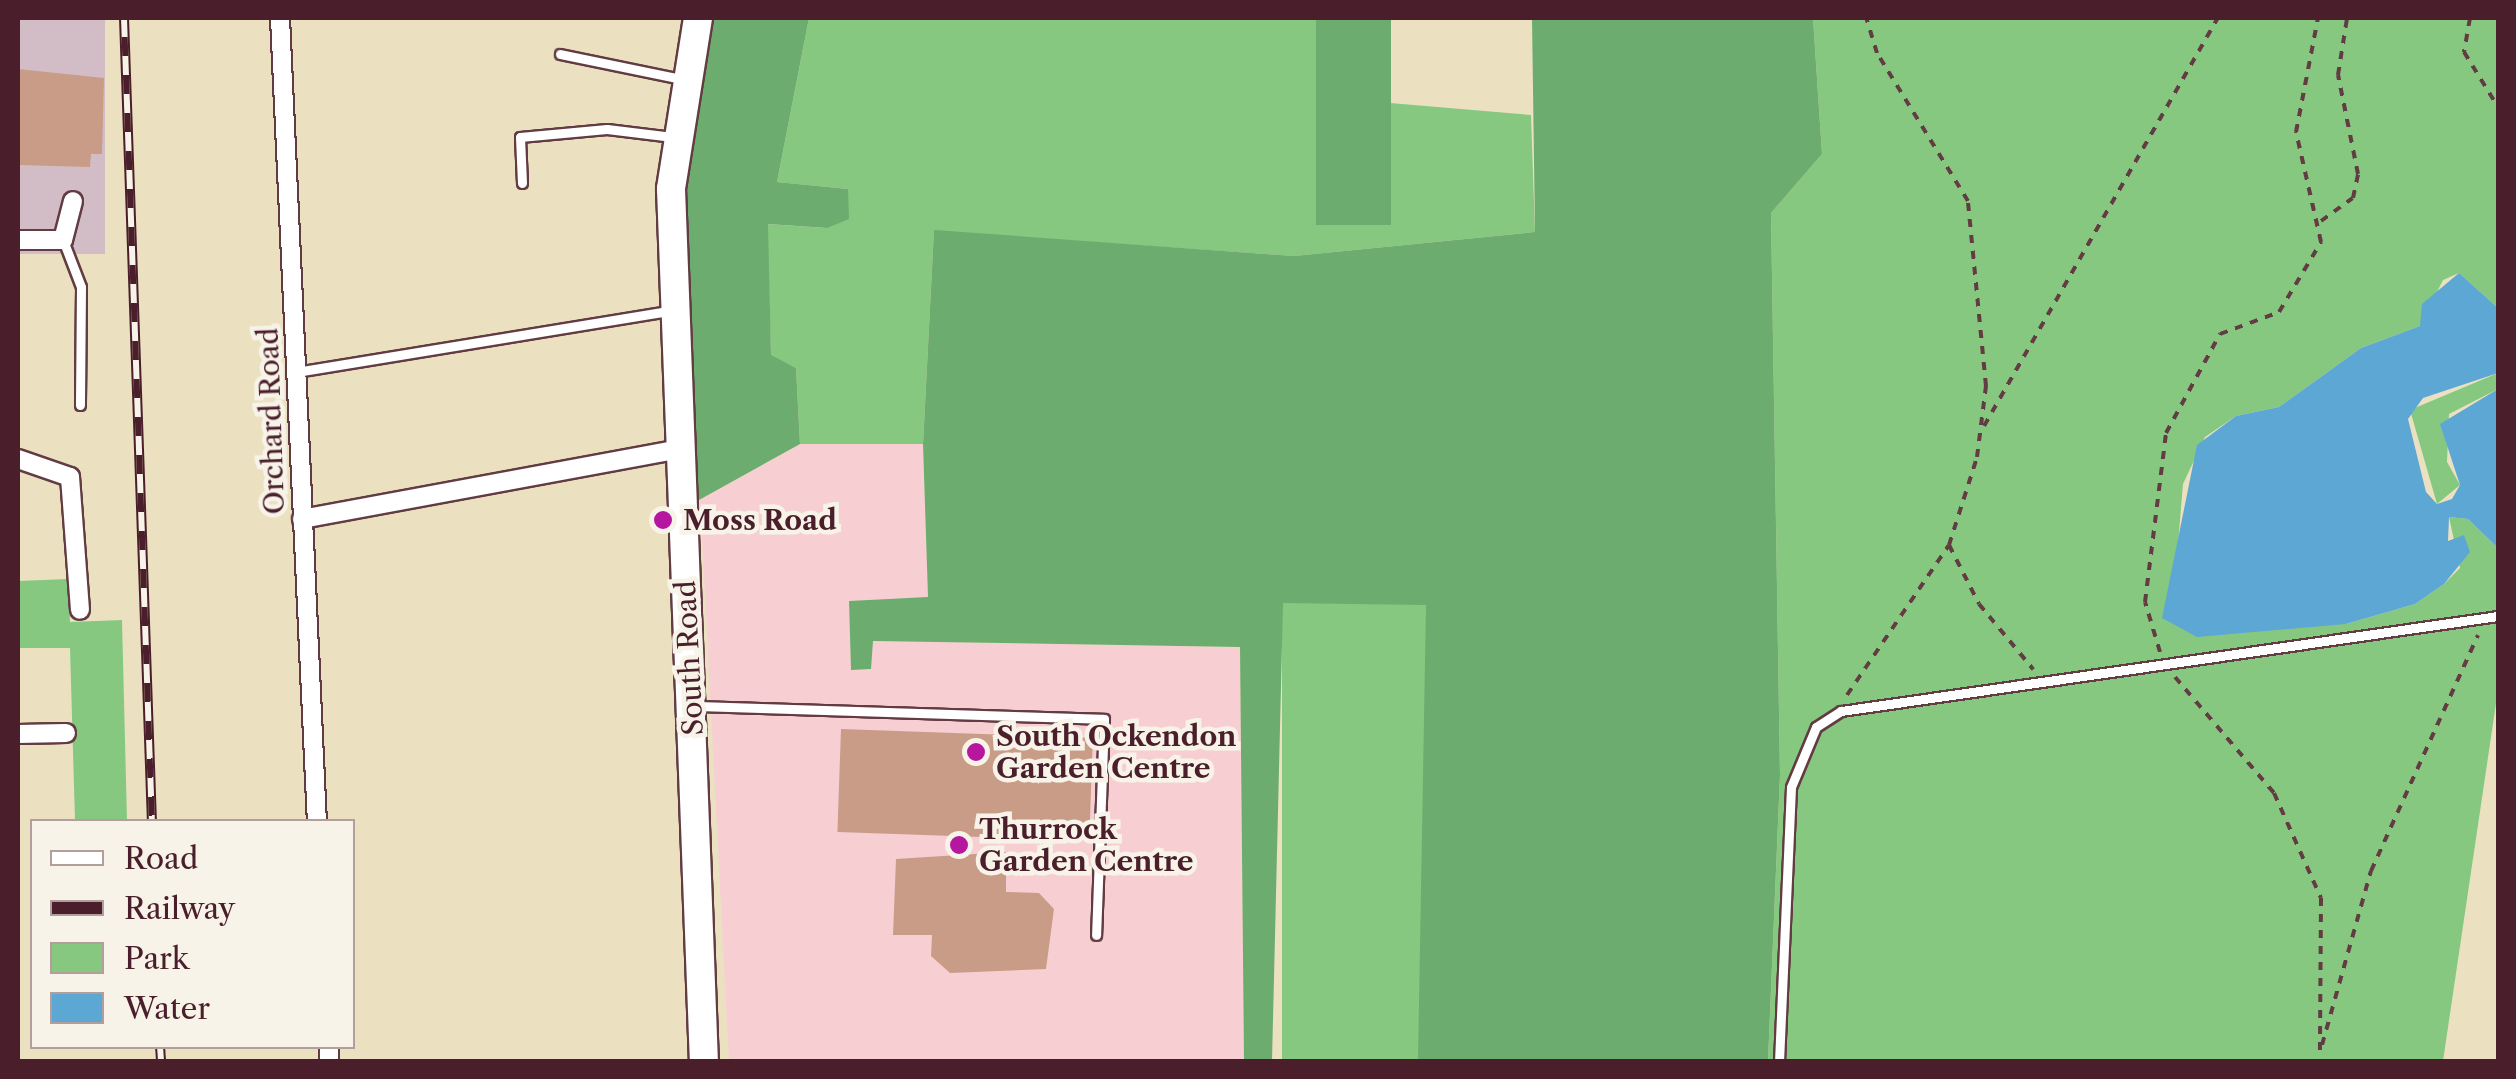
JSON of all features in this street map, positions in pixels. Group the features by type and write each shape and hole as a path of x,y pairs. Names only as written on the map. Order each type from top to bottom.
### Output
{"main road":[{"name":"South Road","path":"698,18 682,79 676,138 675,310 704,1062"}],"street":[{"name":"Orchard Road","path":"280,18 317,819"},
{"path":"18,240 63,240 73,201"},
{"path":"302,518 679,449"},
{"path":"18,459 70,477 80,610"},
{"path":"18,734 66,733"}],"lane":[{"path":"560,54 682,79"},
{"path":"522,183 520,137 606,129 676,138"},
{"path":"63,240 80,276 80,405"},
{"path":"296,372 675,310"},
{"path":"1779,1062 1790,788 1816,728 1870,702 2493,616"},
{"path":"692,706 752,711 1104,718 1096,935"}],"path":[{"path":"1866,18 1877,53 1968,201 1980,270 1980,435"},
{"path":"1816,728 1876,663 1948,545 1980,435 2218,18"},
{"path":"2318,18 2296,151 2321,220 2321,242 2294,297 2280,312 2220,334 2166,432 2145,602 2166,661 2194,710 2274,793 2320,898 2320,1062"},
{"path":"2321,220 2353,198 2358,174 2338,75 2347,18"},
{"path":"2470,18 2464,52 2498,107"},
{"path":"1948,545 1980,604 2043,678"},
{"path":"2320,1052 2370,871 2493,616"}],"shaded area":[{"path":"18,18 105,18 105,254 18,254"},
{"name":"South Ockendon Garden Centre","path":"800,444 923,444 928,598 849,601 851,670 873,641 1240,647 1244,1061 729,1061 700,499"}],"green space":[{"path":"708,18 809,18 777,182 848,189 849,219 827,228 768,224 771,355 796,368 800,444 690,505 679,264 689,96"},
{"path":"809,18 1316,18 1319,225 1390,221 1390,103 1531,115 1535,232 1294,256 934,231 923,444 800,444 796,368 771,356 767,224 826,228 848,189 777,182"},
{"path":"1316,18 1391,18 1391,225 1316,225"},
{"path":"1532,18 1813,18 1822,154 1771,213 1780,775 1768,1061 1418,1061 1426,605 1283,603 1272,1061 1244,1061 1240,647 873,641 871,669 851,670 849,601 928,597 923,444 934,230 1294,256 1535,232"},
{"path":"1813,18 2498,18 2498,308 2459,273 2443,280 2420,326 2361,348 2279,407 2236,416 2205,437 2183,484 2178,544 2179,561 2346,624 2415,604 2460,568 2449,517 2468,519 2498,548 2498,690 2443,1061 1768,1062 1780,775 1771,213 1822,154"},
{"path":"2498,373 2498,389 2449,414 2447,462 2460,485 2437,504 2410,410"},
{"path":"68,579 70,622 122,620 127,819 75,819 70,648 18,648 18,581"},
{"path":"1282,603 1426,603 1426,1062 1282,1062"}],"water":[{"path":"2459,273 2498,308 2498,373 2423,398 2408,419 2426,492 2437,504 2452,499 2460,485 2440,424 2498,389 2498,548 2468,519 2449,517 2448,541 2464,535 2470,552 2444,584 2415,604 2346,624 2197,637 2162,618 2197,445 2236,416 2279,407 2361,348 2420,326 2422,304"}],"building":[{"path":"18,69 104,78 102,154 91,154 90,167 18,165"},
{"path":"841,729 1093,738 1089,841 837,832"},
{"path":"1006,852 1006,892 1039,893 1054,909 1046,969 950,973 931,956 932,935 893,935 896,859"}],"railway":[{"path":"124,18 152,819"},
{"path":"160,1049 161,1062"}],"place":[{"name":"Moss Road","path":"663,520"},
{"name":"South Ockendon Garden Centre","path":"976,752"},
{"name":"Thurrock Garden Centre","path":"959,845"}]}
